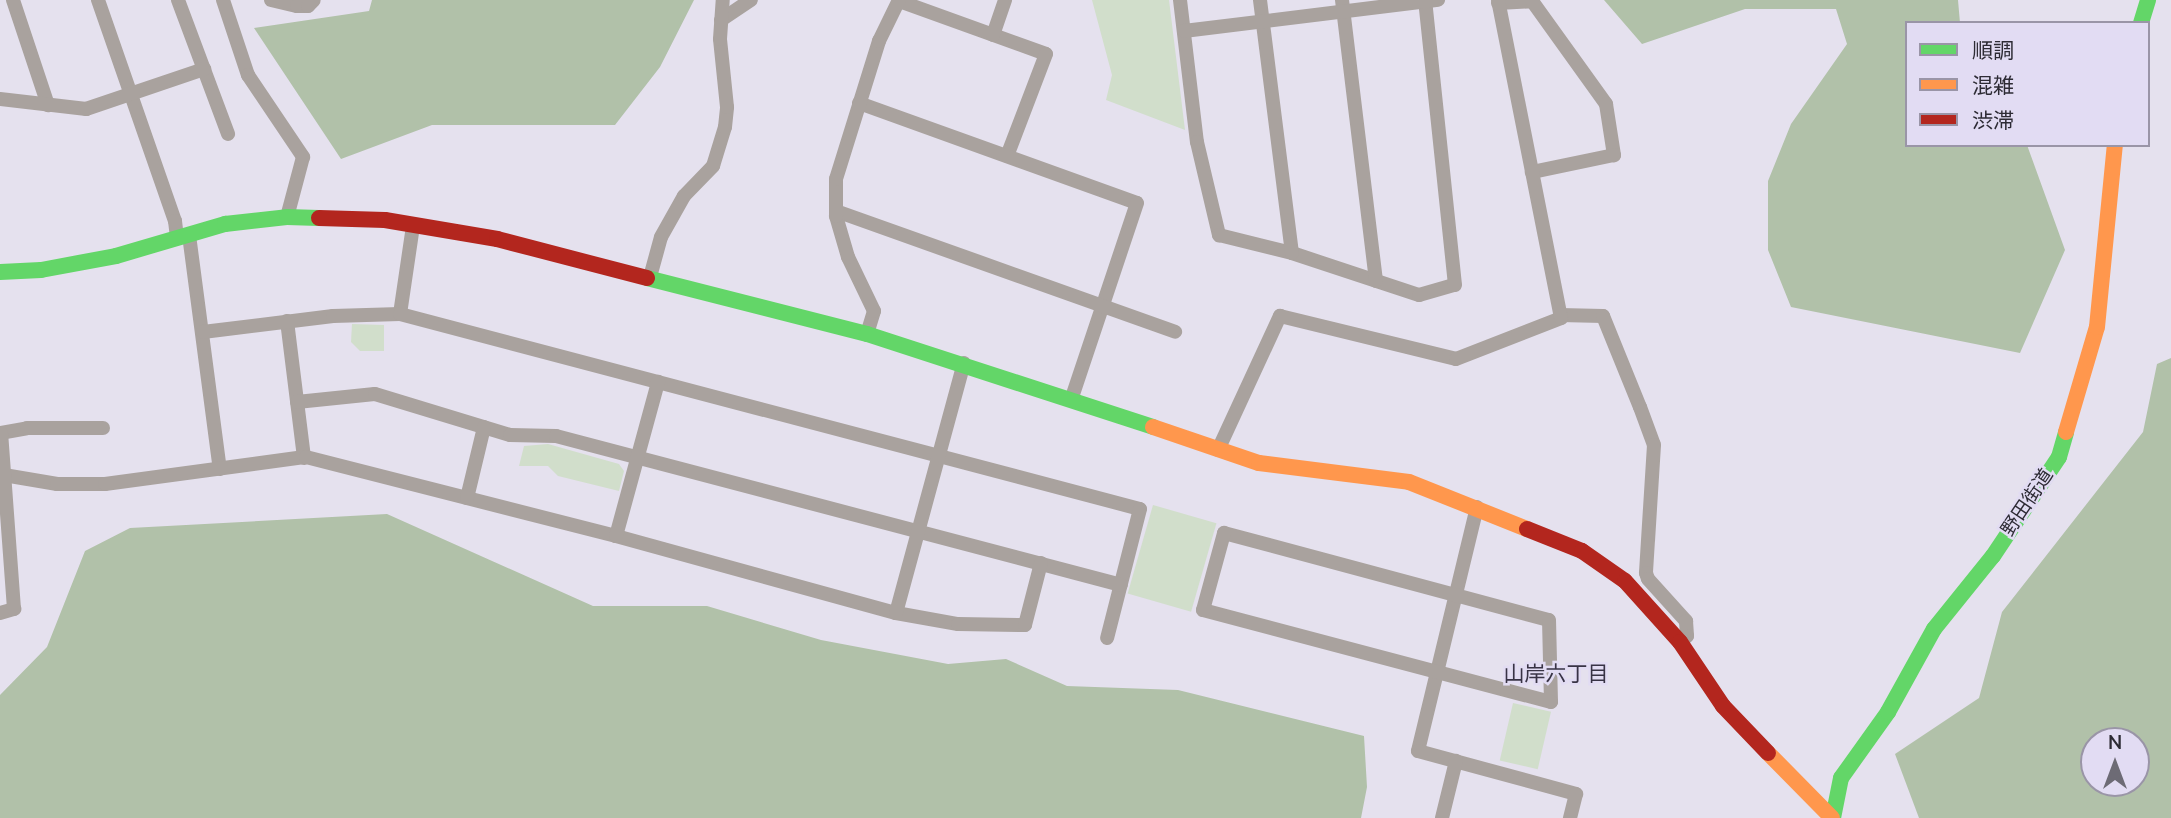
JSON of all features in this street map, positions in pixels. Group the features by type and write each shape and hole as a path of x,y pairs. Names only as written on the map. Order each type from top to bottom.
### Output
{"street":[{"path":"13,0 48,105"},
{"path":"98,0 175,221 183,236 203,331 220,469"},
{"path":"178,0 228,134"},
{"path":"223,0 248,75 303,157 286,217"},
{"path":"271,0 297,6 308,6 314,0"},
{"path":"650,277 662,237 684,196 713,166 725,127 721,20 723,0"},
{"path":"721,20 751,0"},
{"path":"867,334 874,311 848,257 836,211 836,180 879,41 899,0 1046,54 1007,156"},
{"path":"993,35 1005,0"},
{"path":"1180,0 1197,142 1219,235 1292,253 1419,295 1455,285 1429,1 1343,6 1262,22 1184,31"},
{"path":"1259,0 1292,253"},
{"path":"2142,21 2148,0"},
{"path":"1218,450 1280,316 1456,359 1561,318 1498,1 1532,1 1606,104 1614,155 1532,172"},
{"path":"1343,6 1376,281"},
{"path":"0,99 86,109 204,69"},
{"path":"859,103 1137,203 1071,400"},
{"name":"野田街道","path":"1833,818 1841,778 1888,712 1934,628 1993,556 2059,457 2097,327 2115,147"},
{"path":"836,211 1175,332"},
{"path":"0,272 41,270 88,261 225,224 286,217 385,220 497,239 867,334 964,363 1259,463 1409,482 1582,551 1625,581 1680,642 1723,706 1833,818"},
{"path":"400,314 413,226"},
{"path":"203,331 333,316 400,314 1140,509 1107,638"},
{"path":"1560,315 1604,316 1654,445 1646,573 1648,579 1686,621 1687,636 1680,642"},
{"path":"287,321 304,458"},
{"path":"896,613 964,363"},
{"path":"616,536 658,382"},
{"path":"297,402 375,394 510,435 556,436 1121,585"},
{"path":"467,498 484,427"},
{"path":"0,613 14,609 4,519 0,433 27,428 103,428"},
{"path":"4,475 57,484 105,484 304,458 616,536 896,613 958,624 1024,625 1041,564"},
{"path":"1477,507 1418,751 1576,794 1570,818"},
{"path":"1224,533 1549,620 1552,702 1437,671 1203,610 1224,533"},
{"path":"1442,818 1457,761"}],"green space":[{"path":"372,0 694,0 660,67 615,125 432,125 341,159 254,28 369,11"},
{"path":"1092,0 1169,0 1185,130 1106,100 1112,75"},
{"path":"1604,0 1958,0 1960,21 1905,21 1905,147 2028,147 2065,250 2020,353 1791,307 1768,250 1768,181 1791,124 1847,44 1836,9 1745,9 1642,44"},
{"path":"352,324 384,325 384,351 360,351 351,342"},
{"path":"2171,358 2171,818 1919,818 1895,754 1979,698 2002,612 2143,432 2157,364"},
{"path":"548,444 619,464 624,471 619,491 558,476 548,466 519,466 524,446"},
{"path":"1153,505 1216,523 1191,612 1128,593"},
{"path":"387,514 593,606 707,606 821,640 948,664 1006,659 1067,686 1178,690 1364,736 1367,787 1361,818 0,818 0,695 47,647 85,551 130,528"},
{"path":"1513,703 1551,712 1538,769 1500,760"}],"traffic: fast":[{"path":"2142,21 2148,0"},
{"path":"0,272 41,270 116,256 225,224 287,217 319,218"},
{"path":"647,278 867,334 1153,427"},
{"path":"1833,818 1841,778 1888,712 1934,629 1993,556 2059,457 2066,432"}],"traffic: slow":[{"path":"2066,432 2097,327 2115,147"},
{"path":"1153,427 1259,463 1409,482 1527,529"},
{"path":"1768,753 1832,818"}],"traffic: jam":[{"path":"319,218 385,220 497,239 647,278"},
{"path":"1527,529 1582,551 1625,581 1680,642 1723,706 1768,753"}],"district":[{"name":"山岸六丁目","path":"1556,674"}]}
